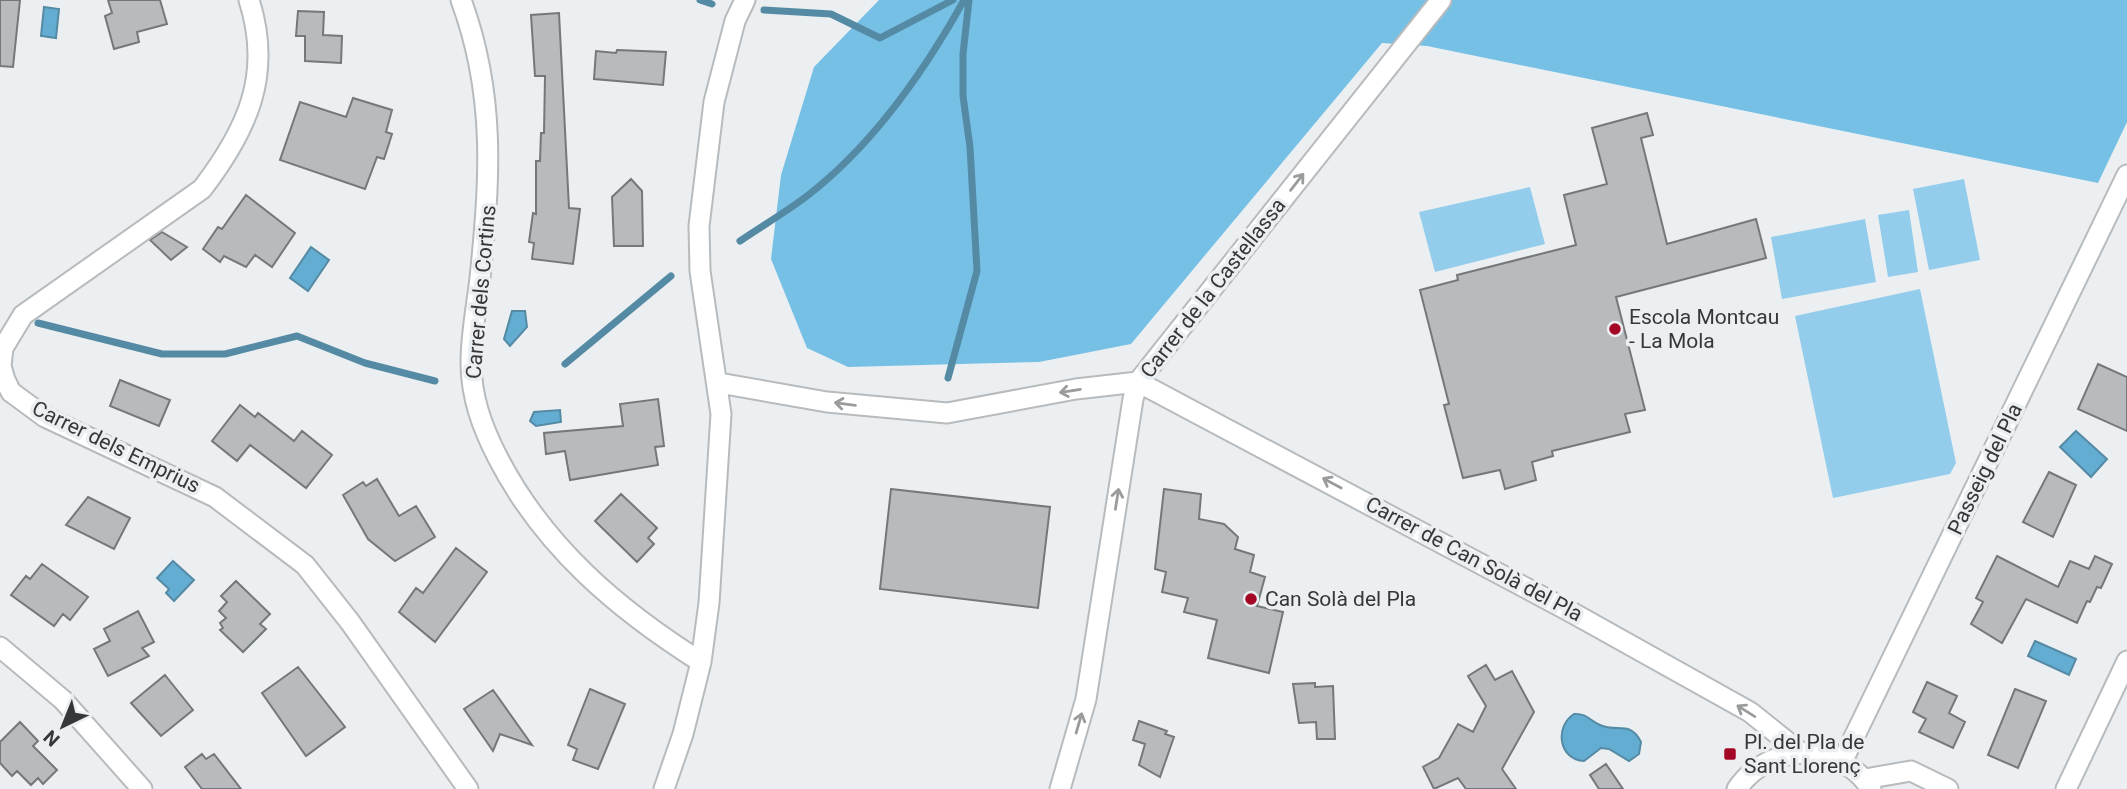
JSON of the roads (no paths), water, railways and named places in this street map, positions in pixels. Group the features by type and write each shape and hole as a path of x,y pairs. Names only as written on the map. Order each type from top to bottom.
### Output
{"street":[{"name":"Carrer dels Emprius","path":"249,0 256,40 257,81 251,111 236,142 202,189 23,315 3,348 1,366 11,391 45,417 215,496 304,565 350,622 468,789"},
{"name":"Carrer dels Cortins","path":"461,0 487,112 490,160 471,361 478,416 508,477 548,537 597,586 668,641 701,662"},
{"path":"664,789 683,734 701,662 715,538 721,414 719,383 700,271 699,226 714,102 735,21 745,0"},
{"name":"Carrer de la Castellassa","path":"1060,789 1086,699 1133,399 1138,382 1441,0"},
{"name":"Passeig del Pla","path":"1842,762 2127,175"},
{"path":"719,383 827,402 947,413 1076,389 1138,382"},
{"name":"Carrer de Can Solà del Pla","path":"1138,382 1583,618 1750,712 1800,752"},
{"path":"0,647 63,700 142,789"},
{"path":"2066,789 2127,661"},
{"path":"1737,789 1759,766 1781,755 1800,752 1826,755 1842,762 1868,784 1911,771 1948,789"}],"waterway":[{"path":"700,0 712,4"},
{"path":"764,10 831,14 880,38 953,0"},
{"path":"740,241 807,196 854,154 914,80 964,0"},
{"path":"948,378 977,271 970,147 963,96 963,54 969,0"},
{"path":"565,364 671,276"},
{"path":"38,323 162,354 225,354 297,336 365,363 435,381"}],"place":[{"name":"Escola Montcau - La Mola","path":"1615,329"},
{"name":"Can Solà del Pla","path":"1251,599"},
{"name":"Pl. del Pla de Sant Llorenç","path":"1730,754"}]}
